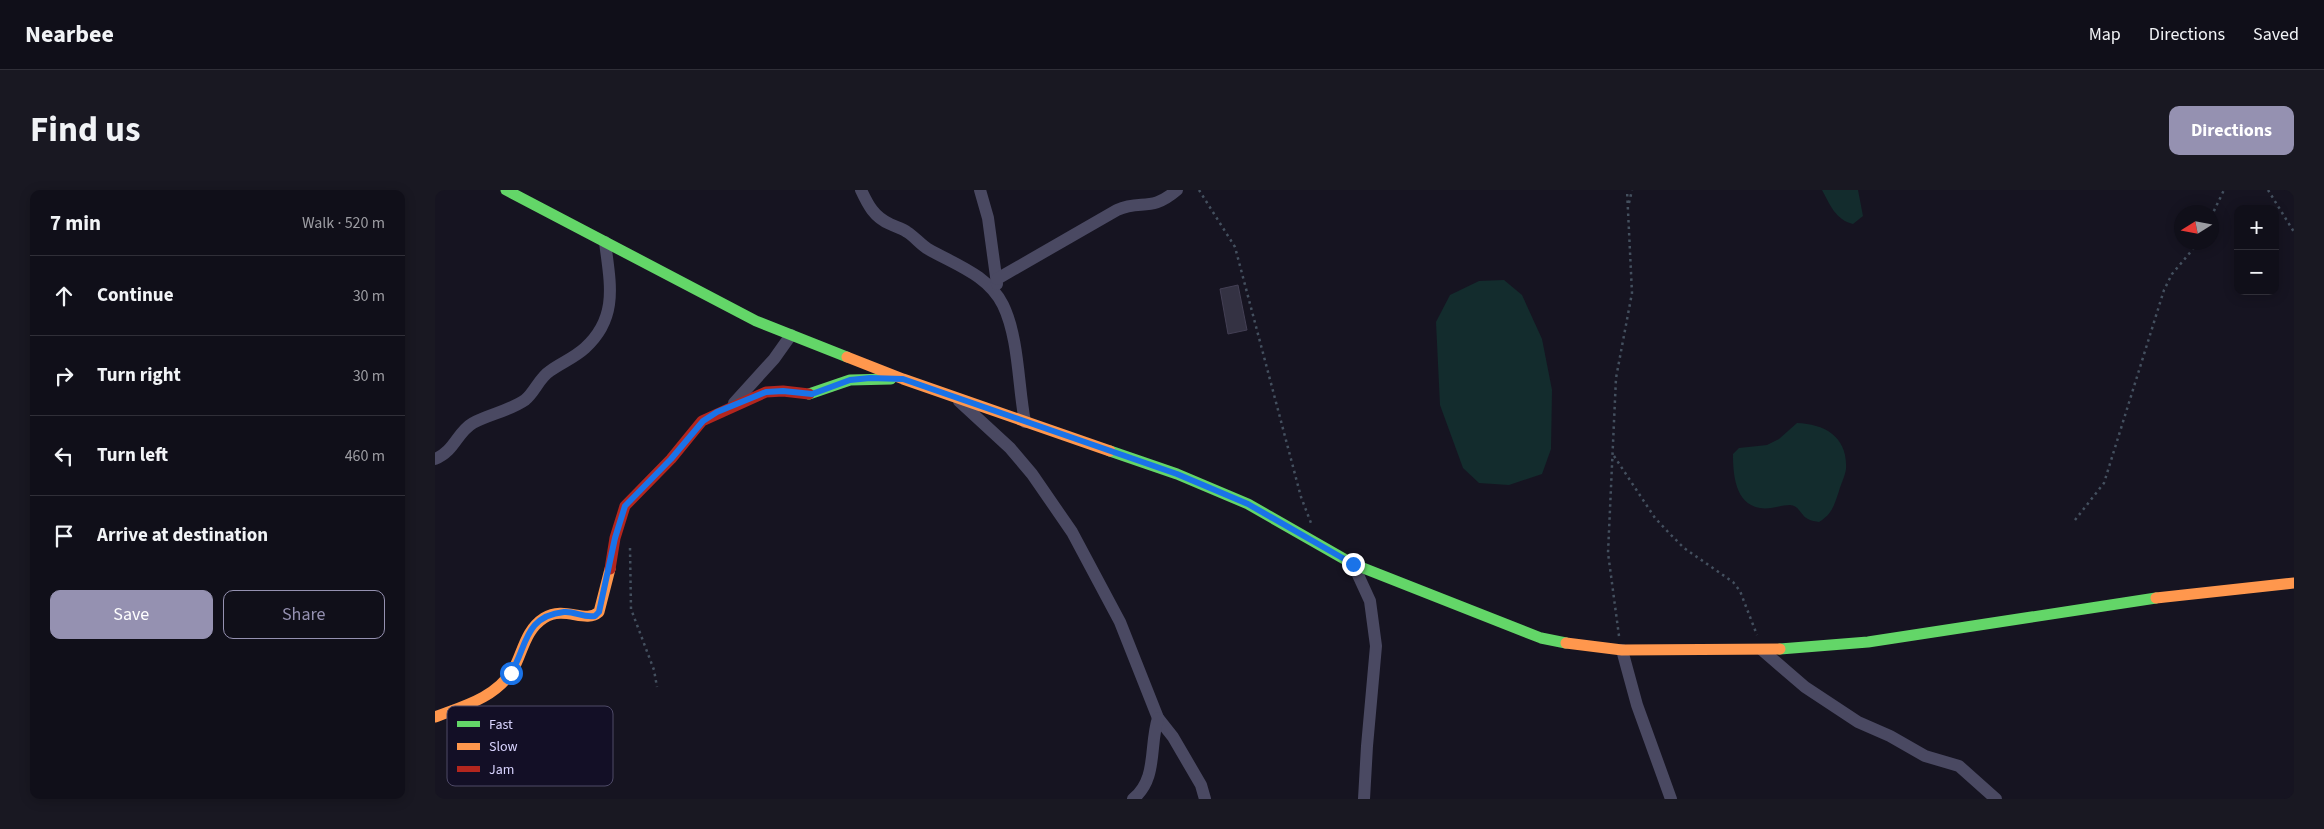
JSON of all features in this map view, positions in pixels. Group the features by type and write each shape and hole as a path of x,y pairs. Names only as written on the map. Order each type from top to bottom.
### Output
{"street":[{"path":"506,190 756,321 903,379 1220,490 1353,564 1541,638 1577,645 1622,650 1762,650 1868,642 2169,596 2294,583"},
{"path":"861,190 870,209 880,220 906,231 926,247 968,270 985,282 996,294 1005,311 1012,331 1025,422"},
{"path":"980,190 988,218 997,279 996,294"},
{"path":"997,279 1125,206 1156,204 1177,190"},
{"path":"435,459 450,450 471,424 503,412 526,399 547,373 573,358 598,334 606,319 611,301 605,242"},
{"path":"731,407 775,359 791,335"},
{"path":"468,706 477,703 499,685 515,666 521,646 532,627 547,617 568,612 583,617 595,616 600,606 615,538 625,506 671,459 703,421 766,392 783,391 812,394 850,380 903,379"},
{"path":"956,398 1010,448 1055,504 1076,539 1120,622 1158,718 1173,737 1201,785 1205,799"},
{"path":"1353,564 1370,601 1376,646 1364,799"},
{"path":"1622,650 1637,705 1671,799"},
{"path":"1762,650 1805,687 1858,722 1925,756 1959,766 1996,799"},
{"path":"435,717 447,713"},
{"path":"1133,799 1140,793 1151,770 1154,732 1158,718"}],"path":[{"path":"1199,190 1235,247 1301,497 1319,546"},
{"path":"1622,650 1614,607 1609,553 1615,378 1632,293 1627,190"},
{"path":"1629,207 1632,190"},
{"path":"2217,205 2224,190"},
{"path":"2268,190 2294,232"},
{"path":"2075,520 2104,483 2164,290 2172,274 2192,250"},
{"path":"1613,454 1655,518 1684,548 1733,582 1740,591 1762,650"},
{"path":"630,545 631,609 654,670 657,687"}],"green space":[{"path":"1822,190 1858,190 1863,216 1853,224 1842,219 1834,211"},
{"path":"1504,280 1522,295 1542,339 1552,390 1551,449 1542,474 1509,485 1479,483 1463,468 1440,405 1436,322 1450,295 1479,281"},
{"path":"1797,423 1817,426 1833,434 1843,448 1846,458 1846,469 1834,505 1830,513 1819,522 1806,518 1793,505 1760,508 1752,505 1745,501 1740,494 1735,479 1733,454 1739,448 1767,445 1779,439"}],"building":[{"path":"1238,285 1247,330 1228,334 1220,289"}],"traffic: fast":[{"path":"506,190 756,321 847,357"},
{"path":"809,394 850,380 891,379"},
{"path":"1110,451 1177,474 1248,504 1353,564 1541,638 1566,643"},
{"path":"1780,649 1868,642 2156,598"}],"traffic: slow":[{"path":"847,357 903,379 1110,451"},
{"path":"465,706 488,694 506,680 513,670 528,635 544,618 559,613 587,616 599,612 610,569"},
{"path":"2156,598 2294,583"},
{"path":"1566,643 1622,650 1780,649"},
{"path":"435,717 447,713"}],"traffic: jam":[{"path":"610,569 615,538 625,506 671,459 702,421 766,392 783,391 809,394"}],"route":[{"path":"511,673 525,638 532,627 539,622 547,617 563,612 574,613 583,617 595,616 599,612 608,579 615,538 625,506 671,459 703,421 717,412 766,392 776,390 804,395 812,394 850,380 870,378 903,379 1177,474 1220,490 1248,504 1353,564"}]}
